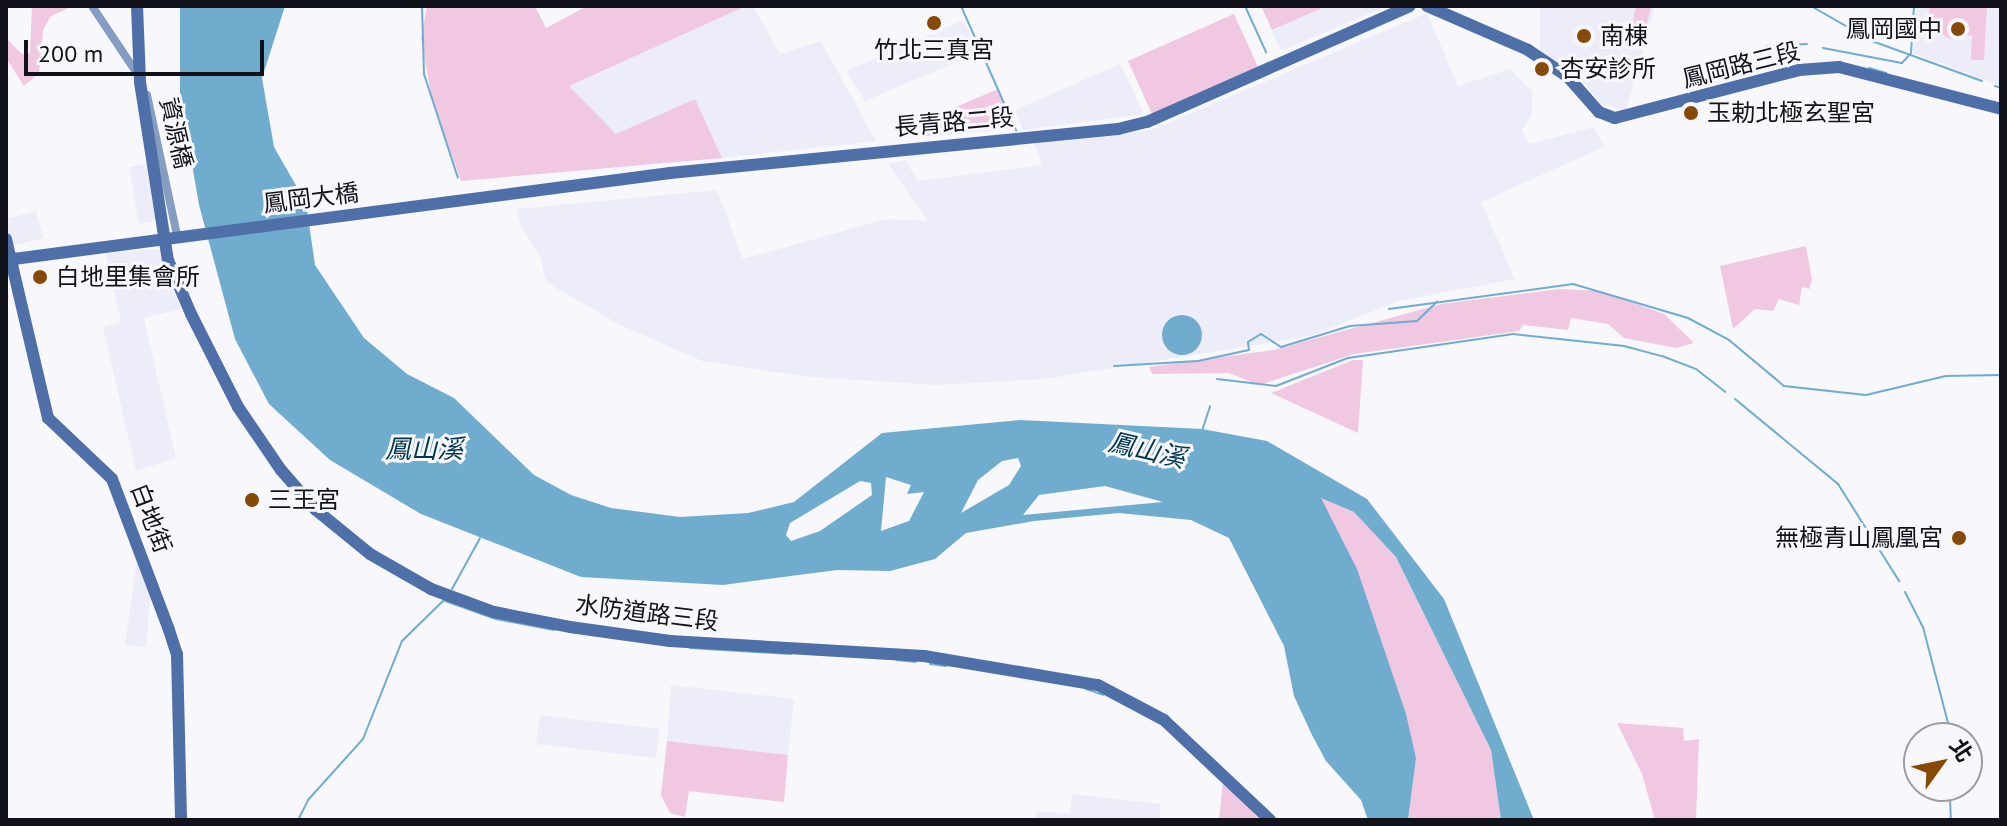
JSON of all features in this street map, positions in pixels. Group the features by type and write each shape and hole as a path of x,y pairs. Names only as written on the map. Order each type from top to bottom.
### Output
{"street":[{"name":"資源橋","path":"92,6 142,81 170,235"},
{"name":"水防道路三段","path":"137,6 140,82 170,235 168,260 219,374 281,470 315,509 370,554 431,589 494,612 570,627 714,644 924,656 1098,685 1164,720 1270,820"},
{"name":"長青路二段","path":"478,201 834,155 1118,129 1147,122 1410,6"},
{"name":"鳳岡路三段","path":"1427,6 1528,50 1568,77 1599,112 1615,118 1799,70 1839,67 2001,109"},
{"name":"鳳岡大橋","path":"9,259 170,235 478,201"},
{"name":"白地街","path":"6,239 48,418 112,479 177,654 181,820"}],"shaded area":[{"path":"32,6 73,6 51,16 43,30 39,73 24,86 6,58 6,38 22,54 30,53"},
{"path":"427,6 535,6 546,28 587,6 746,6 569,86 616,134 695,99 722,158 461,181 432,99 421,38"},
{"path":"746,6 753,6 780,54 821,41 876,141 722,158 695,99 616,134 568,86"},
{"path":"1327,6 1387,6 1281,51 1272,30"},
{"path":"1327,6 1272,30 1262,8"},
{"path":"1540,6 1655,6 1626,111 1602,104 1581,79 1540,51"},
{"path":"1636,6 1651,6 1644,37 1630,34"},
{"name":"鳳岡國中","path":"1916,6 2001,6 2001,86 1913,53"},
{"path":"1929,6 1987,6 1984,60 1971,60 1972,35 1950,39 1940,33 1930,22"},
{"path":"1427,13 1458,86 1510,69 1532,91 1532,115 1522,130 1529,144 1594,127 1604,147 1481,202 1515,279 1399,301 1310,336 1044,379 938,385 810,377 702,361 618,324 546,282 540,257 521,227 517,209 717,190 743,259 886,219 928,221 888,164 905,160 918,181 1042,165 1034,143 1151,130"},
{"path":"1234,14 1258,67 1152,114 1128,61"},
{"path":"964,20 978,53 865,101 846,71"},
{"path":"1120,64 1144,114 1023,130 1015,110"},
{"path":"998,89 1013,128 927,136 923,121"},
{"path":"148,163 159,220 139,224 129,167"},
{"path":"36,211 43,238 11,246 6,219"},
{"path":"1806,246 1812,280 1809,289 1802,287 1799,305 1779,299 1773,311 1755,309 1733,329 1720,266"},
{"path":"162,249 181,309 144,318 176,458 136,471 103,327 121,322 106,253"},
{"path":"1560,289 1600,291 1664,314 1694,343 1676,348 1624,338 1608,324 1571,318 1568,330 1523,325 1519,331 1354,354 1259,385 1229,373 1152,374 1149,367 1274,350 1441,304"},
{"path":"1353,360 1363,360 1358,433 1271,393"},
{"path":"1319,497 1354,512 1396,557 1491,750 1501,820 1408,820 1416,757"},
{"path":"138,552 151,590 146,647 125,645"},
{"path":"671,685 794,699 788,755 667,741"},
{"path":"540,715 660,729 656,758 536,744"},
{"path":"1617,723 1683,728 1684,741 1699,739 1696,820 1655,820 1642,774"},
{"path":"667,741 788,755 784,802 689,791 685,817 670,813 661,795"},
{"path":"1223,781 1260,820 1219,820"},
{"path":"1072,794 1161,804 1159,820 1036,820 1037,811 1070,814"}],"water":[{"name":"鳳山溪","path":"180,6 285,6 262,78 274,147 306,203 315,265 364,338 407,374 454,398 534,475 571,495 611,508 680,517 748,513 794,502 882,433 1020,420 1202,429 1267,441 1367,499 1444,599 1534,820 1501,820 1491,750 1396,557 1354,512 1321,498 1357,569 1406,714 1416,758 1408,820 1368,820 1361,800 1326,761 1312,735 1294,696 1284,646 1229,538 1191,520 1119,513 1034,521 966,533 935,559 890,571 837,570 723,585 581,577 421,514 330,460 269,404 235,339 199,205 180,95","holes":["1018,458 1021,466 1009,485 961,513 978,480 1002,461","886,477 911,485 907,494 924,492 909,521 881,531","860,481 871,483 872,495 820,531 791,541 786,535 790,523","1105,486 1163,502 1023,515 1039,495"]},
{"path":"1182,315 1196,321 1202,335 1196,349 1182,355 1168,349 1162,335 1168,321"}],"waterway":[{"path":"422,6 424,74 458,178"},
{"path":"961,6 1016,130"},
{"path":"1245,6 1266,52"},
{"path":"1811,6 1872,41 1982,81"},
{"path":"1911,53 1914,6"},
{"path":"1767,46 1807,44"},
{"path":"1823,48 1902,63 1910,54"},
{"path":"1869,68 1886,73"},
{"path":"1995,86 2001,88"},
{"path":"1389,309 1573,284 1688,318 1729,340 1784,386 1866,395 1946,376 2001,375"},
{"path":"1114,366 1198,361 1249,350 1248,342 1261,334 1281,347 1350,326 1417,321 1437,302"},
{"path":"1217,379 1276,386 1348,358 1513,334 1624,346 1662,356 1696,369 1725,392"},
{"path":"1735,399 1838,484 1899,581"},
{"path":"1202,431 1210,406"},
{"path":"452,589 480,538"},
{"path":"1905,592 1923,627 1948,722"},
{"path":"298,820 308,800 363,739 402,641 444,600"},
{"path":"445,601 496,619 554,630"},
{"path":"690,648 791,654"},
{"path":"897,660 916,662"},
{"path":"930,664 946,666"},
{"path":"1086,689 1103,695"},
{"path":"1950,802 1951,820"}],"place":[{"name":"竹北三真宮","path":"934,23"},
{"name":"鳳岡國中","path":"1958,29"},
{"name":"南棟","path":"1584,36"},
{"name":"杏安診所","path":"1542,69"},
{"name":"玉勅北極玄聖宮","path":"1691,113"},
{"name":"白地里集會所","path":"40,277"},
{"name":"三王宮","path":"252,500"},
{"name":"無極青山鳳凰宮","path":"1959,538"}]}
